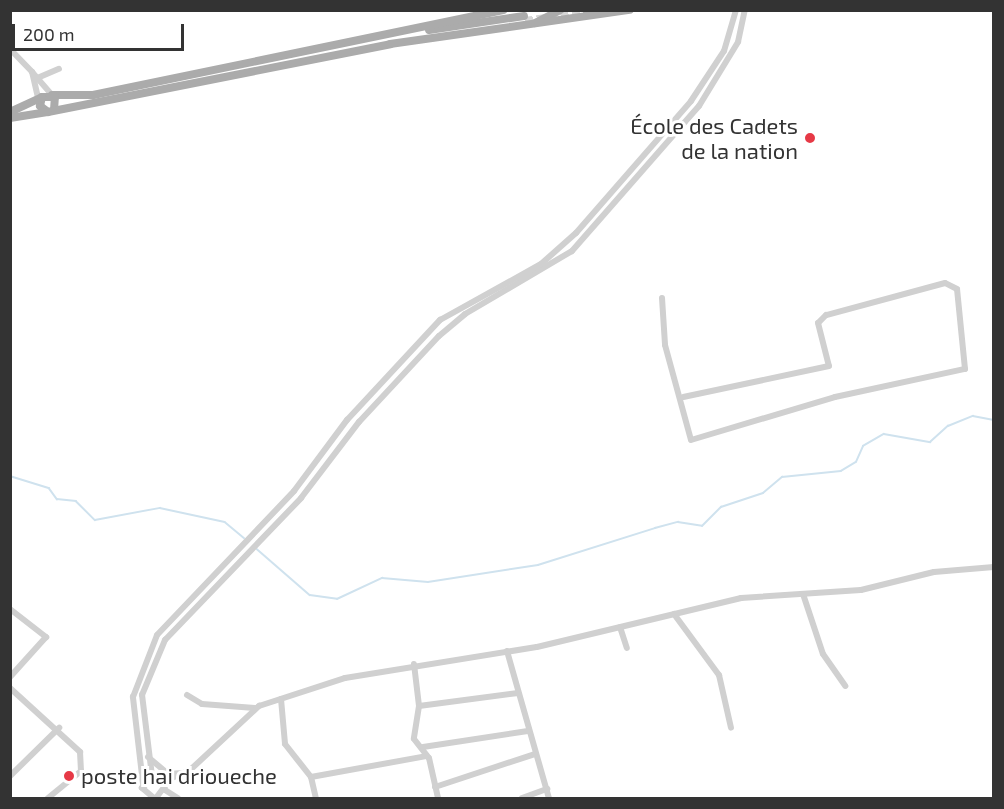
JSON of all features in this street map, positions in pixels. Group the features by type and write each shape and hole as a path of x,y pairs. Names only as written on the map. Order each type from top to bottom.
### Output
{"main road":[{"path":"10,112 46,97 93,95 503,10"},
{"path":"10,118 390,44 525,21 560,10"},
{"path":"587,12 597,10"},
{"path":"383,35 630,10"},
{"path":"46,97 51,111"},
{"path":"46,97 51,111"}],"street":[{"path":"165,790 155,798 144,796 132,713 137,678 151,645 304,480 347,420 449,312 529,270 566,243 691,101 724,51 736,10"},
{"path":"152,776 142,695 159,650 301,498 354,428 449,327 572,252 699,106 731,57 745,10"},
{"path":"10,49 34,76 46,97"},
{"path":"34,76 59,69"},
{"path":"34,76 46,97"},
{"path":"662,298 665,345 683,397 691,440 835,396 965,369 957,290 945,283 826,315 818,323 829,366 683,397"},
{"path":"152,776 164,781 189,771 255,708 345,678 414,664 507,651 751,597 861,591 934,572 993,567"},
{"path":"803,594 823,654 844,686"},
{"path":"10,609 46,637 10,677"},
{"path":"674,614 719,675 731,728"},
{"path":"620,627 627,648"},
{"path":"507,651 549,798"},
{"path":"414,664 419,706 414,739 423,747 438,798"},
{"path":"10,688 59,728 80,752 81,771 48,798"},
{"path":"419,706 518,693"},
{"path":"187,694 202,704 255,708"},
{"path":"278,700 285,744 311,777 316,798"},
{"path":"10,776 59,728"},
{"path":"423,747 528,731"},
{"path":"435,787 535,754"},
{"path":"311,777 426,756"},
{"path":"148,757 168,774 189,771"},
{"path":"143,784 152,776"},
{"path":"164,781 165,790"},
{"path":"522,798 547,789"},
{"path":"165,790 178,798"}],"waterway":[{"path":"257,549 310,595 337,599 382,578 428,582 538,565 678,522 702,526 721,507 763,493 782,477 841,471 856,462 863,446 884,434 930,442 948,426 973,416 994,420"},
{"path":"10,476 49,488 57,499 76,501 95,520 160,508 225,522 244,538"}],"tunnel":[{"path":"525,21 587,12"}],"place":[{"name":"École des Cadets de la nation","path":"810,138"},
{"name":"poste hai drioueche","path":"69,776"}]}
